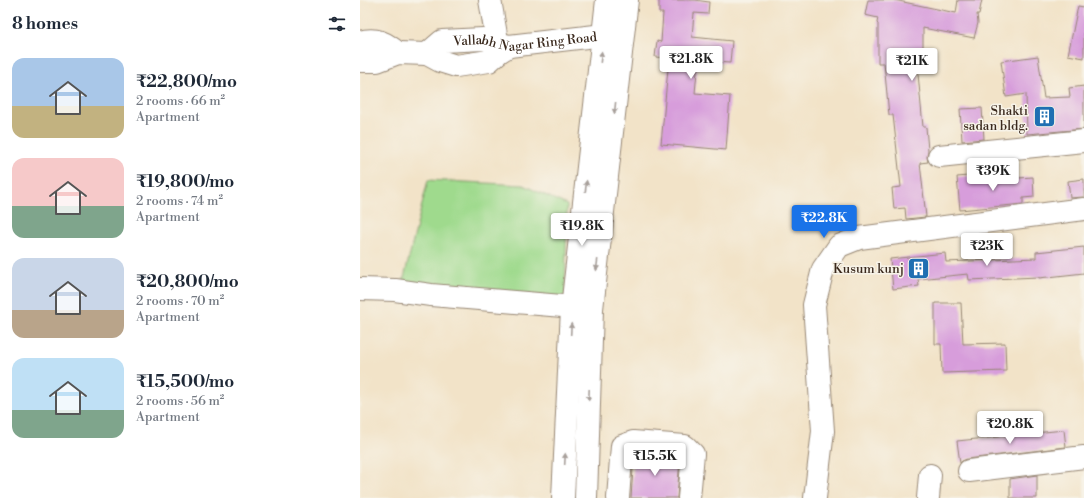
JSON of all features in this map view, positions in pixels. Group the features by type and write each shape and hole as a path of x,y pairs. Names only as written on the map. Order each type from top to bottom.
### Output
{"street":[{"path":"360,61 377,61 398,53 427,54 456,66 489,61 502,47 490,0"},
{"path":"607,0 614,34"},
{"path":"563,498 582,308 614,34 627,0"},
{"name":"Vallabh Nagar Ring Road","path":"502,47 614,34"},
{"path":"360,42 378,41 386,44 398,53"},
{"path":"939,156 1084,141"},
{"path":"815,498 823,431 814,306 823,269 840,246 859,238 1084,209"},
{"path":"360,289 395,290 431,295 582,308"},
{"path":"582,308 586,498"},
{"path":"618,498 622,446 633,442 685,446 693,454 689,498"},
{"path":"968,471 1084,457"},
{"path":"928,498 930,475"}],"green space":[{"path":"428,180 523,185 567,205 565,298 403,282"}],"building":[{"path":"659,0 695,0 709,2 708,14 694,13 692,37 732,41 730,63 698,61 695,93 730,96 726,150 661,144 669,58 655,57 657,41 661,42 663,13 659,13"},
{"path":"868,0 894,0 956,13 958,0 982,0 979,14 977,14 978,23 974,38 923,28 923,63 917,63 923,127 926,127 928,150 928,162 920,163 926,217 906,219 905,208 894,209 892,188 901,187 893,115 889,115 884,63 878,63 878,18 865,15"},
{"path":"1078,6 1084,7 1084,58 1068,55"},
{"path":"1038,56 1044,98 1070,97 1069,88 1084,86 1084,129 1027,134 1026,94 1006,97 1001,61"},
{"path":"982,108 984,139 962,141 960,109"},
{"path":"989,174 989,180 1033,177 1034,197 1023,198 1023,204 960,210 957,177"},
{"path":"1084,179 1084,197 1070,198 1068,181"},
{"path":"1084,247 1084,273 1039,278 969,280 968,274 918,279 919,286 893,289 890,259 945,253 946,262 1036,258 1036,252"},
{"path":"935,303 961,303 963,344 1005,343 1006,371 942,373 941,344 935,344"},
{"path":"1064,430 1066,447 967,459 960,463 957,441"},
{"path":"634,455 680,459 677,498 631,498"},
{"path":"1037,475 1037,498 1010,498 1010,479"}],"place":[{"name":"Shakti sadan bldg.","path":"1044,117"},
{"name":"Kusum kunj","path":"919,268"}]}
